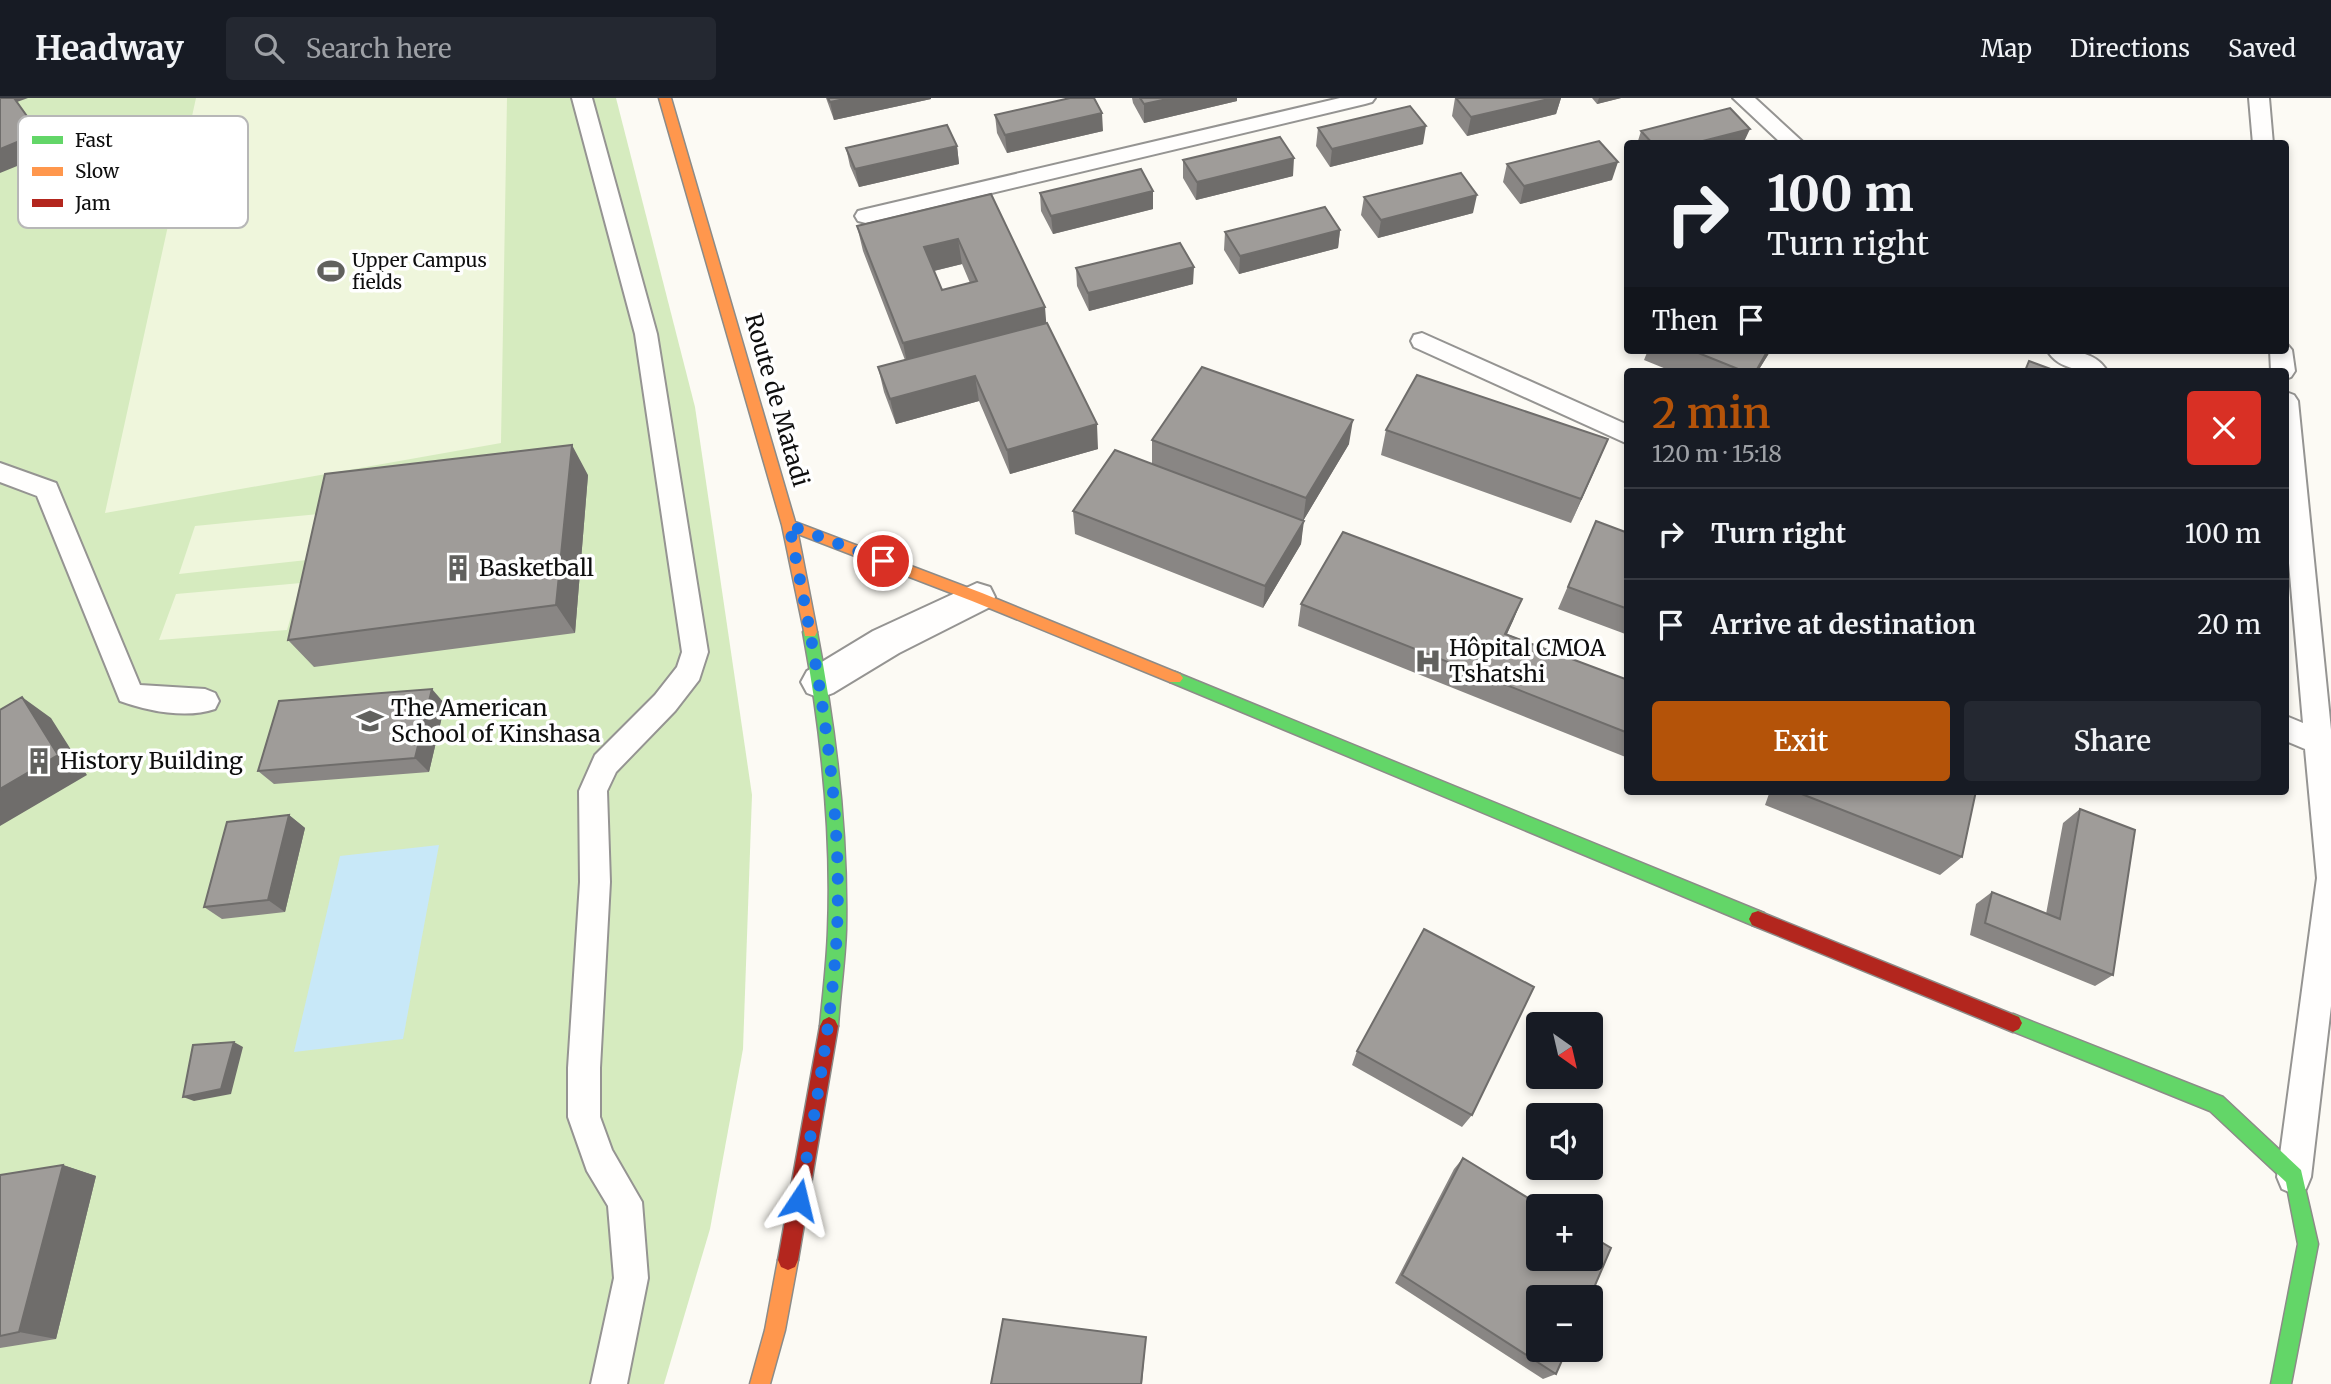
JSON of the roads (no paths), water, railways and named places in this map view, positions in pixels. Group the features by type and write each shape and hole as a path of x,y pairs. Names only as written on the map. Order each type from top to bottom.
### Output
{"main road":[{"name":"Route de Matadi","path":"665,98 789,525 820,682 834,827 837,930 827,1044 775,1330 760,1384"},
{"path":"789,525 977,597 1921,986 2216,1104 2294,1177 2308,1244 2281,1384"}],"street":[{"path":"820,682 886,642 977,597"}],"lane":[{"path":"582,98 646,334 695,652 689,673 665,703 605,764 593,791 595,882 584,1068 584,1117 599,1159 625,1202 631,1278 609,1384"},
{"path":"866,216 1365,98"},
{"path":"1744,98 1791,140"},
{"path":"2259,98 2263,140"},
{"path":"1422,341 1624,433"},
{"path":"2065,354 2090,368"},
{"path":"2289,433 2331,878 2294,1177"},
{"path":"0,472 47,489 130,693 147,699 205,701"},
{"path":"2289,729 2318,742"}],"water":[{"path":"439,845 403,1039 294,1052 340,856"}],"place":[{"name":"Upper Campus fields","path":"331,271"},
{"name":"Basketball","path":"458,568"},
{"name":"Hôpital CMOA Tshatshi","path":"1428,661"},
{"name":"The American School of Kinshasa","path":"370,721"},
{"name":"History Building","path":"39,761"}]}
